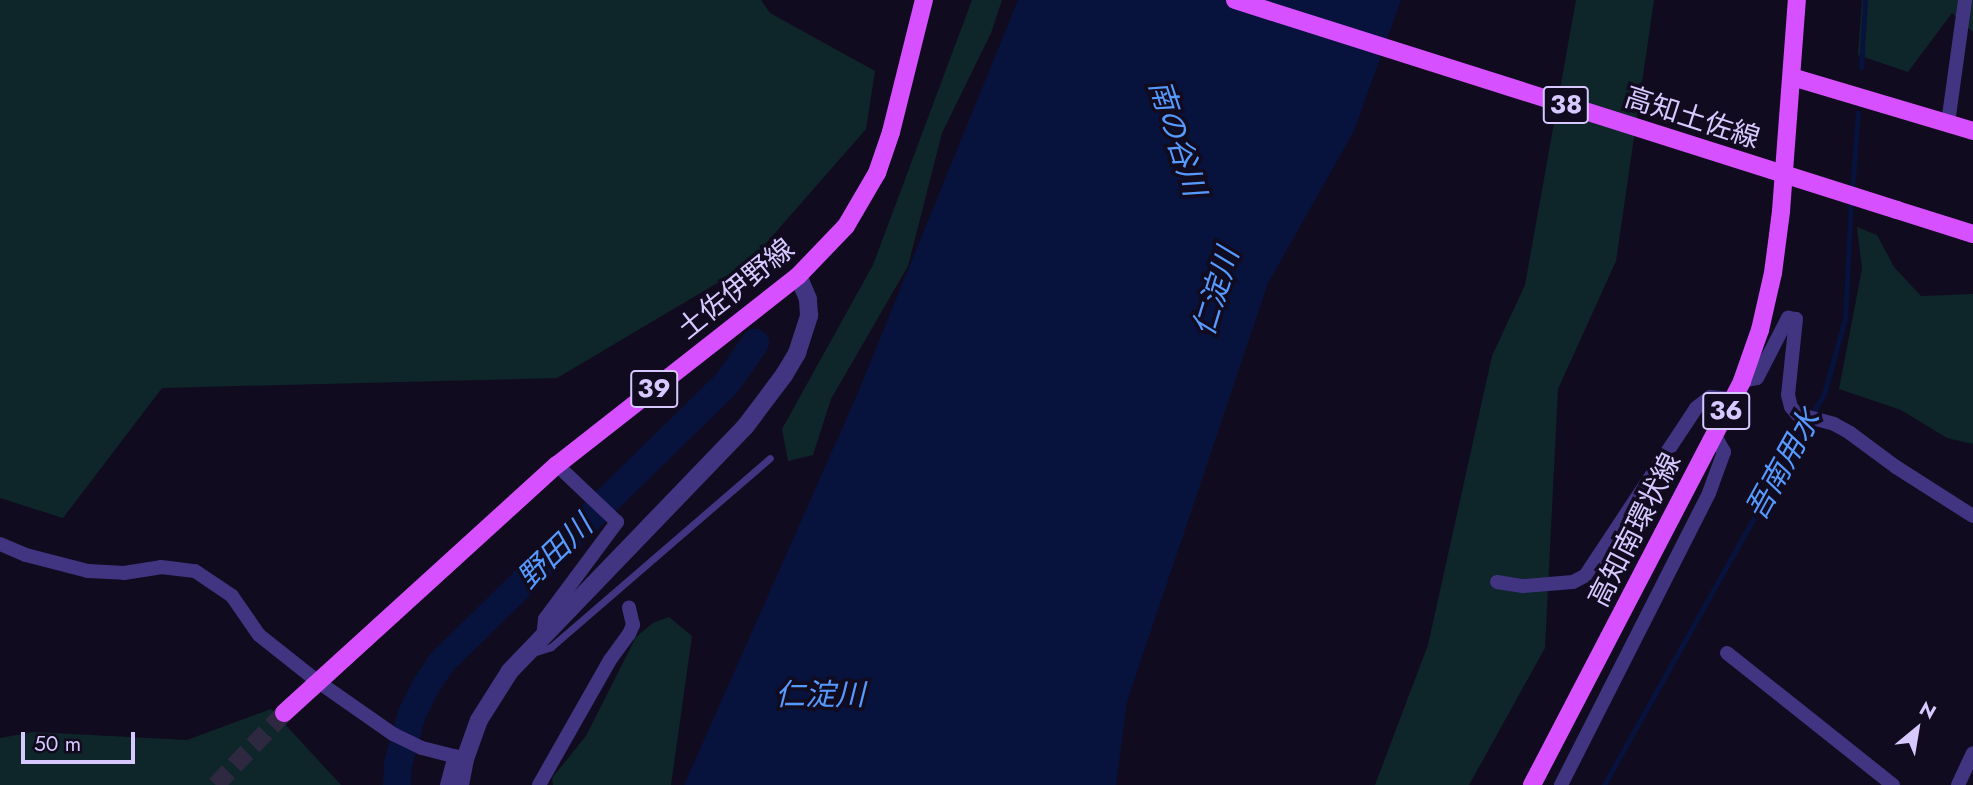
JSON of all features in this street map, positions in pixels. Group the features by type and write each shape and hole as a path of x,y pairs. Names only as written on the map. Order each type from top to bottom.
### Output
{"main road":[{"name":"土佐伊野線","path":"284,713 557,465 799,276 846,226 877,173 891,132 924,0"},
{"name":"高知土佐線","path":"1235,0 1973,234"},
{"name":"高知南環状線","path":"1532,785 1733,399 1760,330 1773,273 1797,0"},
{"path":"1792,77 1973,131"}],"street":[{"path":"1948,123 1965,0"},
{"path":"447,785 489,701 526,655 745,427 784,375 797,353 809,315 808,299 799,276"},
{"path":"1742,381 1757,378 1787,318 1796,319 1788,394 1791,407 1797,414 1833,424 1973,516"},
{"path":"1496,582 1523,586 1573,582 1585,576 1696,408 1710,397 1733,399"},
{"path":"1566,784 1709,493 1724,452 1714,435"},
{"path":"543,638 545,619 616,526 616,519 557,465"},
{"path":"0,544 26,555 88,571 124,573 161,567 195,571 232,596 259,635 317,681 393,734 422,748 460,758"},
{"path":"539,785 610,660 629,634 633,625 629,607"},
{"path":"1727,653 1893,785"},
{"path":"1958,785 1973,753"},
{"path":"460,758 460,785"}],"lane":[{"path":"526,655 551,648 770,458"}],"green space":[{"path":"0,0 761,0 770,13 875,71 866,129 746,266 557,378 162,388 63,518 0,498"},
{"path":"972,0 1002,0 991,33 942,133 908,266 831,399 813,455 788,461 782,429 873,265"},
{"path":"1576,0 1654,0 1616,261 1558,389 1545,648 1469,785 1375,785 1428,645 1492,356 1525,285"},
{"path":"1862,0 1973,0 1973,32 1952,13 1908,72 1858,55"},
{"path":"1857,227 1877,235 1894,267 1921,296 1973,294 1973,444 1947,438 1901,410 1839,389 1862,269"},
{"path":"669,617 692,636 671,785 553,785 552,778 586,736 636,637 653,623"},
{"path":"271,709 341,785 0,785 0,738 33,732 187,740"}],"water":[{"path":"1018,0 1401,0 1354,131 1268,283 1127,702 1116,785 684,785 857,395"}],"waterway":[{"name":"吾南用水","path":"1861,68 1865,0"},
{"name":"吾南用水","path":"1852,192 1858,113"},
{"name":"吾南用水","path":"1812,414 1824,394 1845,319 1851,201"},
{"name":"野田川","path":"397,785 398,764 412,714 441,663 727,383 755,343"},
{"name":"吾南用水","path":"1604,785 1808,421"}],"tunnel":[{"path":"216,785 284,713"}],"water label":[{"name":"南の谷川","path":"1177,138"},
{"name":"仁淀川","path":"1216,292"},
{"name":"仁淀川","path":"820,695"}]}
